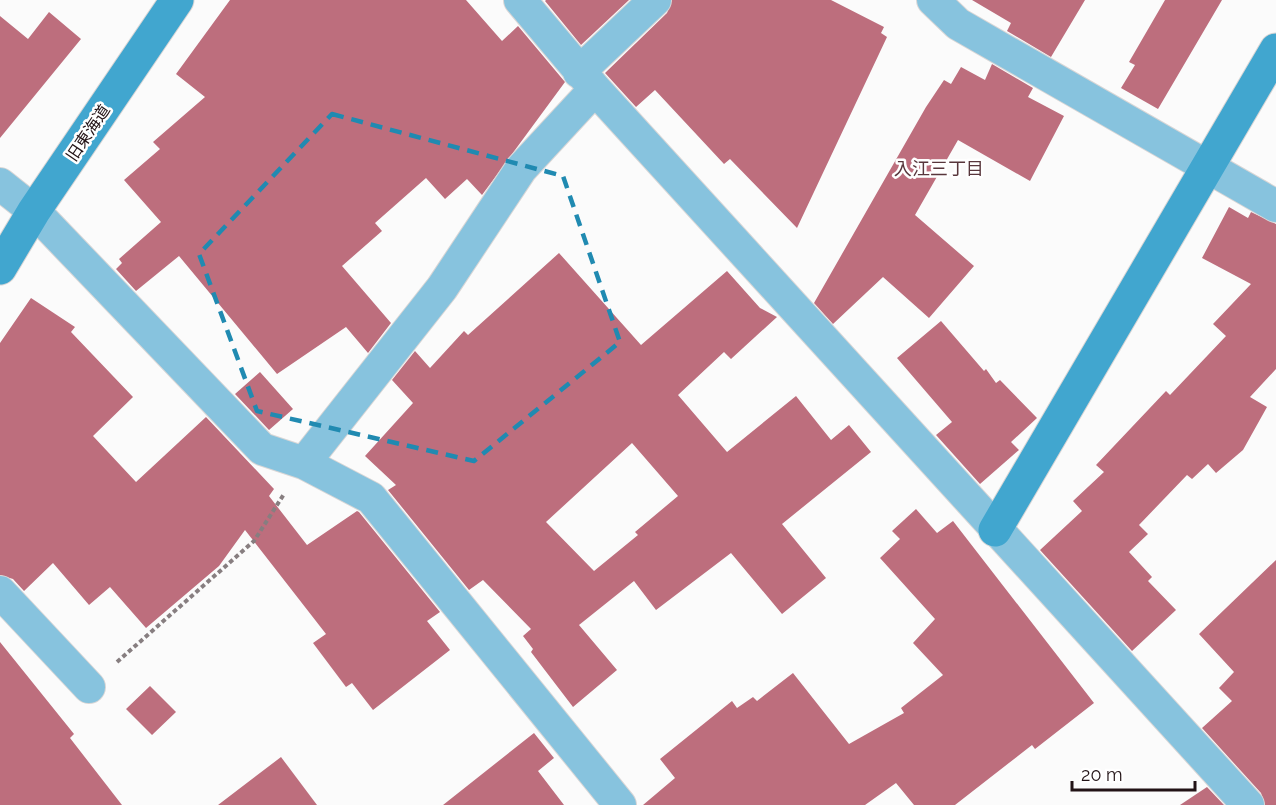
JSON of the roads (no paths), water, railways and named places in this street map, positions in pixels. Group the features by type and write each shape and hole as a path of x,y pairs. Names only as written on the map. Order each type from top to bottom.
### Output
{"street":[{"name":"旧東海道","path":"0,268 34,211 177,0"},
{"path":"519,0 587,81 995,531 1204,754 1248,805"},
{"path":"304,463 442,288 521,169 587,81 655,0"},
{"path":"933,0 958,24 1276,206"},
{"path":"995,531 1276,50"},
{"path":"0,184 34,211 262,449 304,463 371,498 620,805"},
{"path":"0,592 89,687"}],"district":[{"name":"入江三丁目","path":"939,168"}]}
